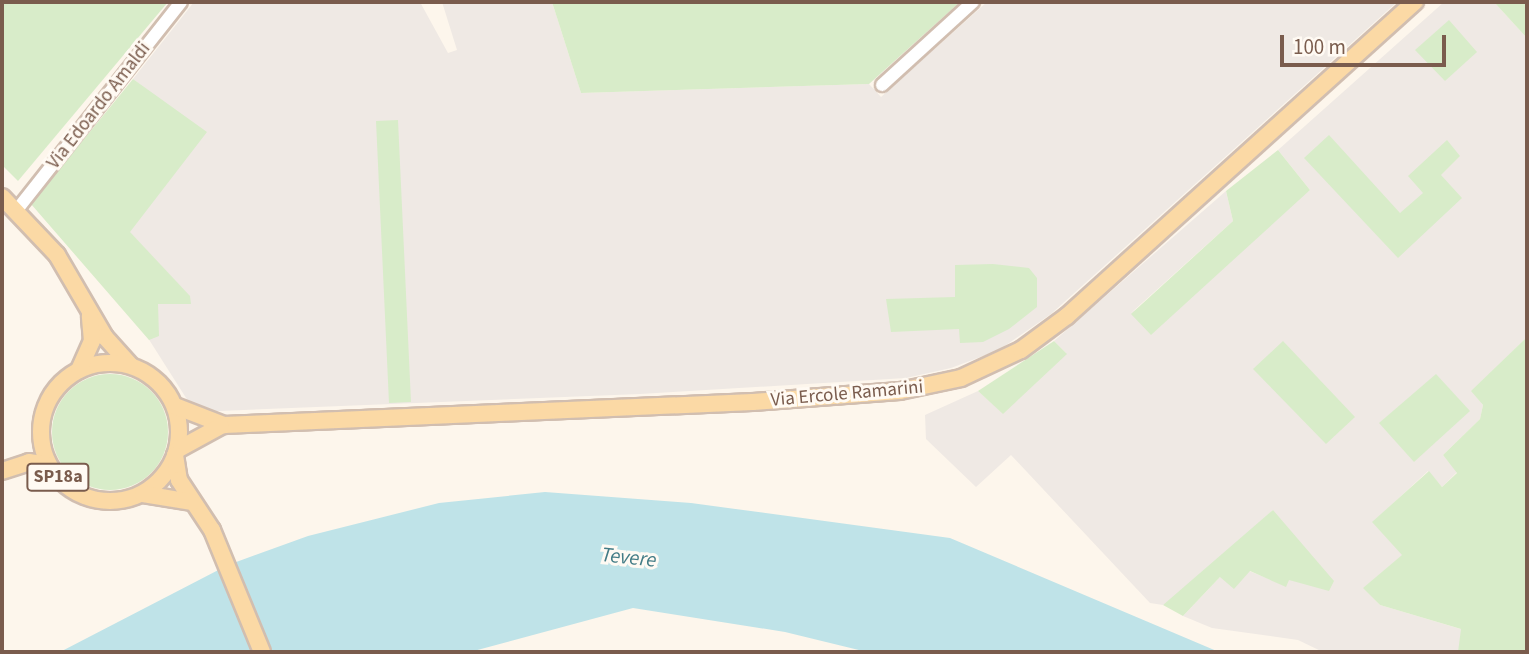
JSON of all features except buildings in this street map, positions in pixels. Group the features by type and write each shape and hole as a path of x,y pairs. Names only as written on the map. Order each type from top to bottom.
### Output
{"main road":[{"name":"Via Ercole Ramarini","path":"175,406 224,425 837,397 922,388 979,372 1037,339 1090,297 1415,2"},
{"path":"2,197 57,255 88,306 130,365 163,386 175,406 179,480 218,544 262,652"},
{"path":"88,306 92,341 79,370 130,365"},
{"name":"SP18a","path":"79,370 45,408 42,447 49,466 80,495 111,501 142,494"},
{"name":"Via Ercole Ramarini","path":"176,452 224,425"},
{"path":"142,494 159,481 176,452"},
{"path":"2,471 29,463 49,466"},
{"path":"142,494 177,495 194,503"}],"street":[{"name":"Via Edoardo Amaldi","path":"16,211 181,2"},
{"path":"883,85 974,2"}],"shaded area":[{"path":"194,2 420,2 448,53 457,50 442,2 552,2 581,93 869,84 881,97 987,2 1397,2 1051,314 999,350 951,368 906,378 640,394 195,412 134,316 63,239 172,109 133,79"},
{"path":"1444,2 1494,2 1527,38 1527,337 1472,391 1483,405 1480,419 1443,455 1457,472 1442,487 1428,471 1373,522 1403,555 1364,588 1380,605 1464,630 1461,652 1323,652 1298,640 1212,628 1183,616 1220,577 1249,571 1286,586 1273,510 1178,597 1163,605 1150,603 1011,455 976,487 926,439 925,415 978,391 1003,413 1066,353 1054,341 1226,191 1233,221 1131,313 1310,190 1278,150"}],"green space":[{"path":"2,2 168,2 18,181 2,165"},
{"path":"552,2 960,2 869,84 581,93"},
{"path":"1494,2 1527,2 1527,38"},
{"path":"1449,20 1477,52 1445,81 1415,50"},
{"path":"133,79 207,132 130,232 190,296 191,304 158,304 159,336 149,340 31,204"},
{"path":"398,120 411,402 389,403 376,121"},
{"path":"1329,135 1400,213 1423,193 1408,176 1447,140 1460,156 1441,175 1462,198 1398,258 1304,158"},
{"path":"1278,150 1310,190 1151,335 1131,314 1233,221 1226,191"},
{"path":"993,264 1029,268 1037,278 1037,307 1009,329 983,342 960,343 959,329 891,332 886,299 955,297 955,265"},
{"path":"1527,337 1527,652 1458,652 1461,629 1380,605 1363,588 1402,555 1372,522 1429,471 1442,487 1457,473 1443,455 1480,419 1483,405 1471,391"},
{"path":"1054,341 1067,354 1003,414 978,391"},
{"path":"1283,341 1355,417 1326,444 1253,369"},
{"path":"110,374 132,379 151,391 163,410 168,432 163,454 151,473 132,485 110,490 88,485 69,473 57,454 52,432 57,410 69,391 88,379"},
{"path":"1436,374 1470,411 1414,462 1379,423"},
{"path":"1273,510 1334,581 1329,591 1289,580 1286,587 1250,571 1234,589 1220,577 1183,616 1163,605"}],"water":[{"name":"Tevere","path":"545,492 691,503 950,538 1219,652 867,652 785,632 633,608 470,652 60,652 228,565 308,536 439,503"}]}
